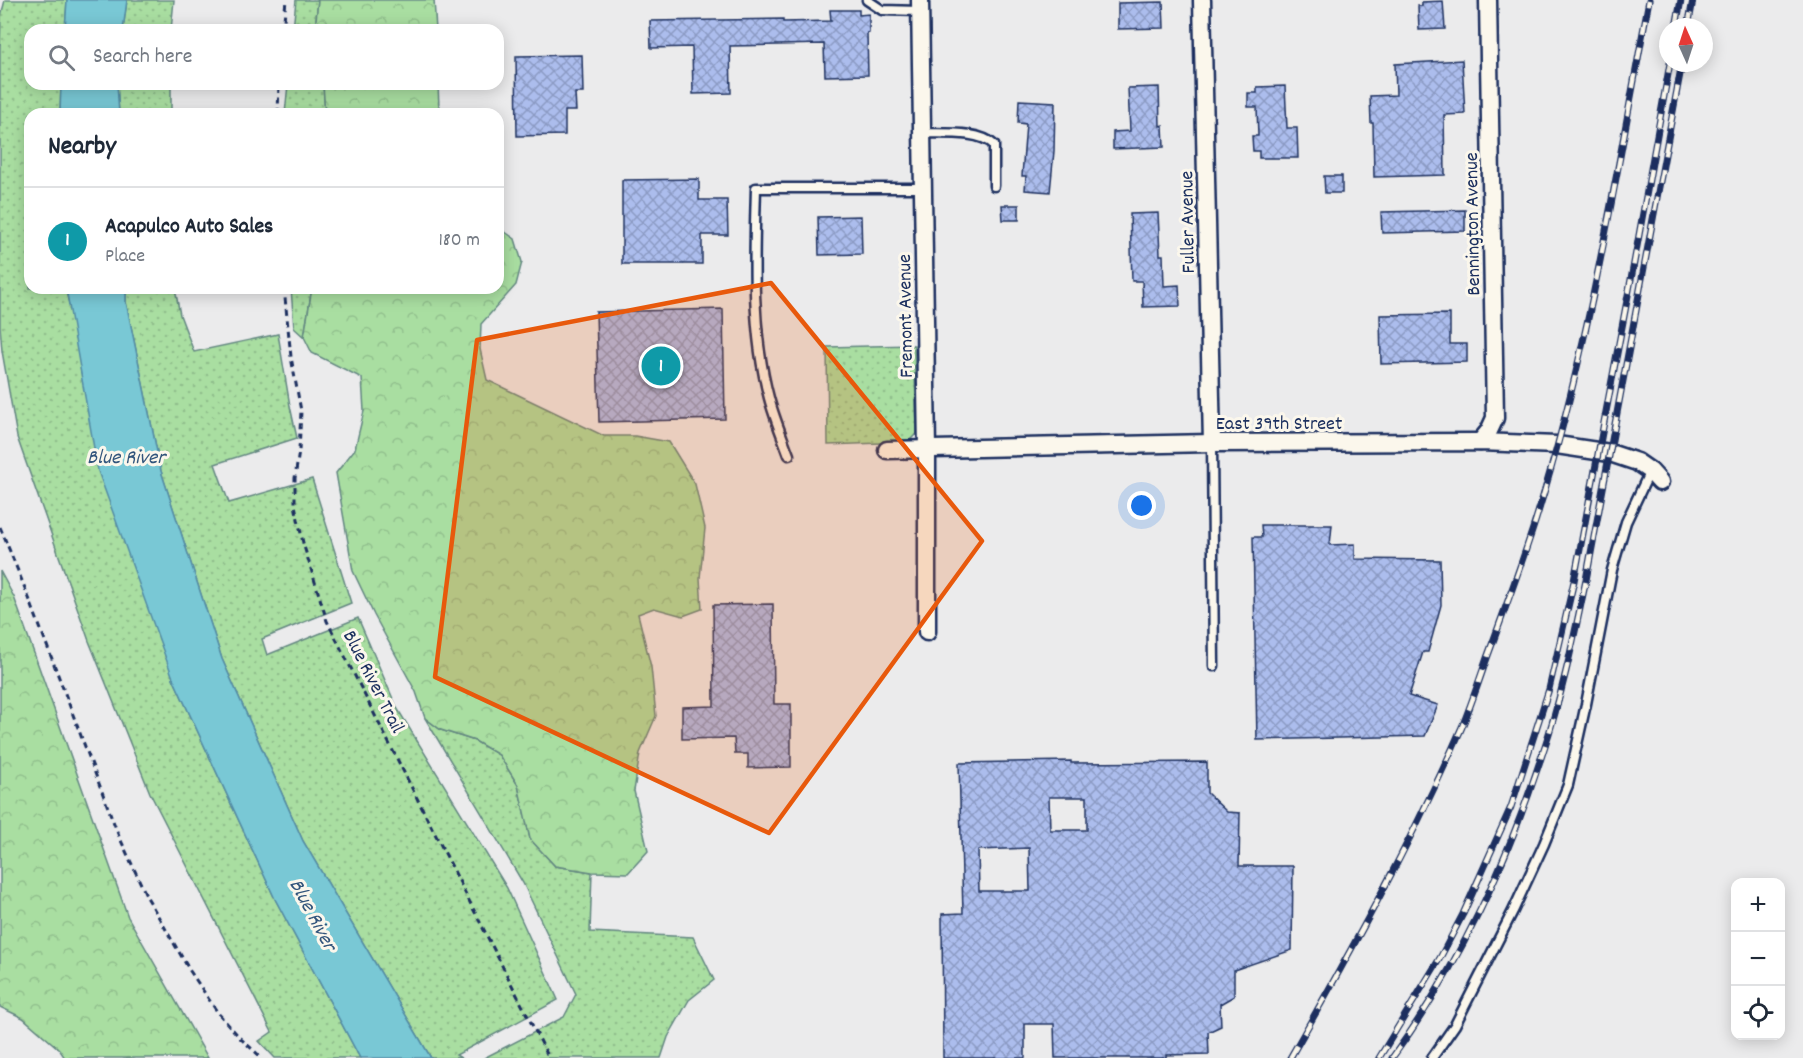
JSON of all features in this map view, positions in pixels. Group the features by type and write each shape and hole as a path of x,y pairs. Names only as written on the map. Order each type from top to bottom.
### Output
{"street":[{"name":"Fuller Avenue","path":"1202,0 1212,443"},
{"name":"Bennington Avenue","path":"1480,442 1489,431 1495,418 1488,0"},
{"name":"Fremont Avenue","path":"920,5 927,449 927,632"},
{"name":"East 39th Street","path":"887,450 1212,443 1480,442 1557,445 1610,453 1637,462 1655,477"}],"lane":[{"path":"867,0 882,10 920,5"},
{"path":"922,133 979,136 988,139 994,145 994,186"},
{"path":"789,454 769,397 759,344 754,263 756,188 923,188"},
{"path":"1212,443 1214,666"},
{"path":"1432,1058 1455,1025 1513,911 1568,785 1612,570 1626,522 1655,477"}],"path":[{"path":"284,24 286,0"},
{"path":"278,108 279,90"},
{"name":"Blue River Trail","path":"285,294 291,357 301,411 295,505 303,543 327,621 549,1058"},
{"path":"0,526 118,834 147,897 218,1013 262,1058"}],"highlighted area":[{"path":"771,283 982,541 769,833 435,677 477,340"}],"green space":[{"path":"5,0 67,0 65,24 24,24 24,90 61,90 60,108 24,108 24,294 67,294 173,678 275,899 360,1058 275,1058 259,1041 272,1032 150,793 89,641 17,437 2,351 0,326 1,16"},
{"path":"127,0 174,0 172,24 124,24"},
{"path":"296,0 318,0 316,24 294,24"},
{"path":"318,0 434,0 436,24 316,24"},
{"path":"117,90 171,90 171,108 119,108"},
{"path":"287,90 323,90 325,108 286,108"},
{"path":"323,90 438,90 440,108 325,108"},
{"path":"504,231 515,239 522,262 516,285 481,324 480,349 487,380 604,436 635,436 669,442 695,484 705,528 700,578 702,609 683,616 654,608 638,614 651,667 656,716 640,753 634,791 648,851 628,873 592,872 555,866 530,839 518,785 499,755 475,741 441,730 425,718 416,692 353,571 336,473 355,449 364,411 362,378 312,353 304,337 311,294 504,294"},
{"path":"126,294 176,294 180,315 194,352 278,334 297,438 215,464 229,503 312,479 351,603 262,639 267,655 358,618 397,708 507,888 558,1000 456,1055 461,1058 431,1058 303,841 222,659 161,471"},
{"path":"291,294 311,294 304,337 294,328"},
{"path":"914,345 917,433 908,442 828,445 827,347"},
{"path":"0,571 14,597 128,917 208,1058 65,1058 59,1049 23,1018 0,1007"},
{"path":"425,718 441,730 475,741 499,755 518,785 530,839 555,866 592,872 590,932 693,937 714,980 689,1000 668,1037 661,1058 484,1058 564,1017 576,994 523,883"}],"water":[{"path":"67,0 127,0 124,24 65,24"},
{"path":"61,90 117,90 119,108 60,108"},
{"name":"Blue River","path":"67,294 126,294 161,471 222,659 303,841 431,1058 360,1058 275,899 173,678 98,471"}],"building":[{"path":"1443,1 1445,29 1419,30 1418,6 1422,6 1422,2"},
{"path":"1163,2 1164,28 1118,29 1118,3"},
{"path":"830,10 859,10 859,15 869,14 868,75 825,76 824,44 730,46 731,93 693,94 692,47 651,48 650,21 783,19 783,22 831,21"},
{"path":"582,55 583,93 575,93 576,111 565,111 565,135 517,136 516,56"},
{"path":"1462,60 1465,114 1444,115 1445,175 1374,177 1370,96 1396,95 1395,64"},
{"path":"1285,86 1287,128 1297,128 1298,158 1259,158 1259,151 1253,151 1252,136 1258,136 1257,107 1248,107 1248,93 1257,93 1257,87"},
{"path":"1159,87 1160,126 1163,125 1164,147 1113,149 1113,132 1130,131 1128,88"},
{"path":"1019,100 1055,102 1050,192 1025,190 1026,176 1022,176 1026,124 1018,123"},
{"path":"1324,176 1342,176 1342,193 1325,193"},
{"path":"699,179 699,200 727,200 728,235 702,235 702,264 622,264 622,180"},
{"path":"1002,205 1019,205 1019,220 1003,220"},
{"path":"1465,210 1465,231 1382,233 1381,212"},
{"path":"1158,213 1164,286 1179,285 1180,306 1143,307 1142,281 1132,281 1130,214"},
{"path":"861,216 862,254 819,255 818,217"},
{"path":"723,309 725,419 599,422 596,312"},
{"path":"1450,314 1450,344 1467,344 1467,362 1381,364 1380,315"},
{"path":"1261,525 1332,525 1330,545 1355,544 1355,559 1440,560 1441,605 1428,652 1423,652 1409,696 1438,705 1425,736 1257,740 1253,537 1262,537"},
{"path":"773,604 774,704 791,704 791,767 748,768 748,754 735,754 734,738 682,739 682,707 714,706 713,605"},
{"path":"1207,762 1207,793 1227,812 1240,813 1239,866 1293,866 1292,950 1234,970 1234,996 1220,1004 1221,1026 1208,1032 1209,1054 1166,1055 1166,1058 1055,1058 1054,1024 1025,1024 1025,1058 943,1058 942,914 963,913 959,763","holes":["1049,797 1087,797 1087,830 1050,830","1029,848 1030,891 979,891 978,850"]}],"railway":[{"path":"1290,1058 1380,895 1443,770 1469,710 1536,519 1555,455 1586,326 1613,196 1649,0"},
{"path":"1678,18 1681,0"},
{"path":"1690,18 1693,0"},
{"path":"1379,1058 1440,958 1463,914 1511,807 1549,689 1574,581 1668,72"},
{"path":"1392,1058 1439,987 1480,911 1514,833 1556,710 1586,580 1680,72"}],"place":[{"name":"Acapulco Auto Sales","path":"661,366"}]}
